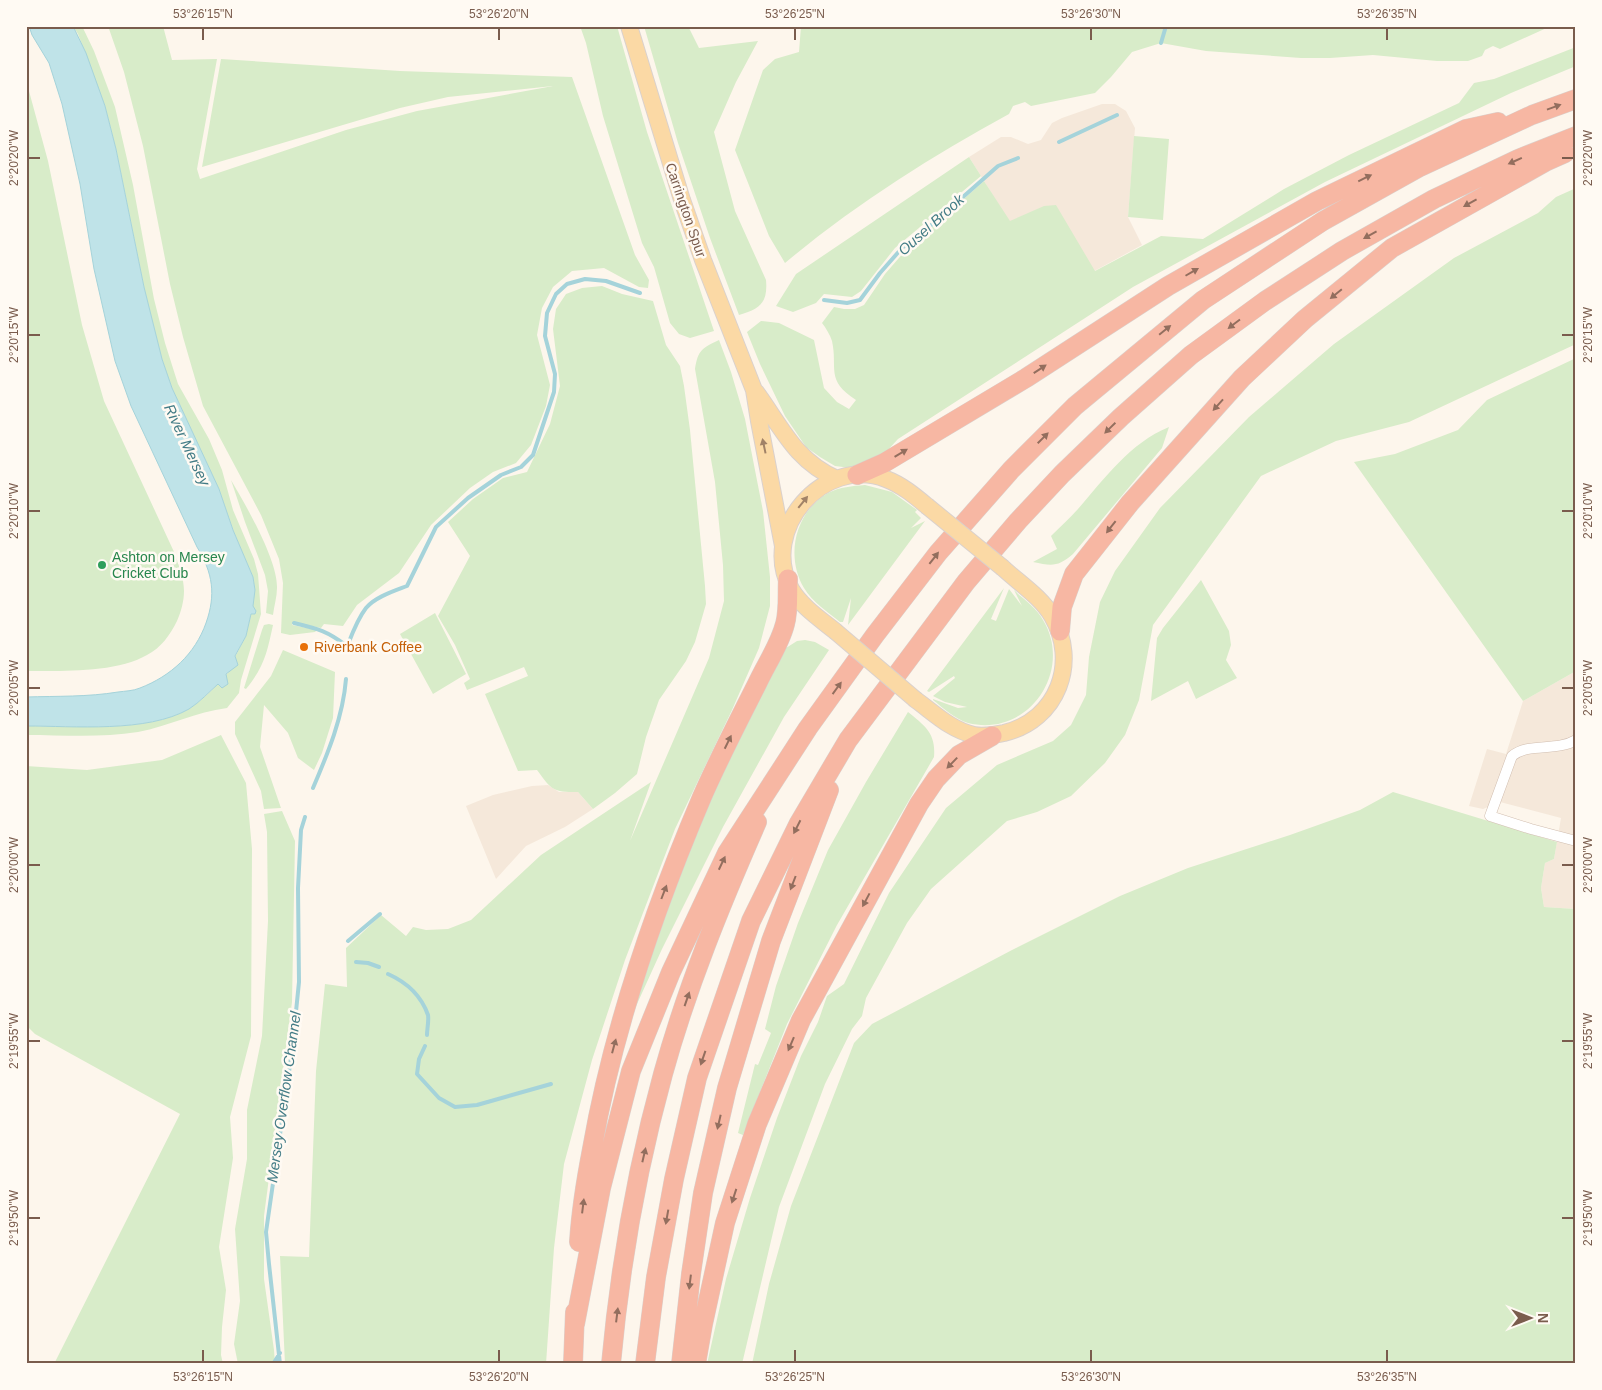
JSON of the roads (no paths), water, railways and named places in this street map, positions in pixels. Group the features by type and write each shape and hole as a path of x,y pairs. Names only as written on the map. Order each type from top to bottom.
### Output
{"highway":[{"path":"575,1324 601,1188 635,1062 671,972 727,853 808,728 875,635 944,546 1011,470 1075,406 1203,300 1323,221 1418,168 1532,115 1576,99"},
{"path":"857,475 884,463 1026,378 1168,286 1317,201 1466,129 1532,115"},
{"path":"644,1364 656,1277 674,1179 697,1078 751,921 799,823 848,740 966,582 1018,521 1062,474 1108,430 1192,355 1265,301 1342,251 1434,199 1518,159 1576,136"},
{"path":"1060,631 1062,607 1074,574 1130,503 1242,378 1306,319 1392,248 1547,161 1576,148"},
{"path":"573,1364 580,1233 586,1182 603,1090 621,1020 649,934 693,820 725,748 782,634 787,612 788,579"},
{"path":"611,1364 621,1278 631,1218 663,1073 720,907 764,808 808,728"},
{"path":"696,1364 702,1324 725,1224 757,1124 801,1020 918,804 936,779 959,756 992,736"},
{"path":"681,1364 691,1274 703,1193 727,1088 771,941 848,740"}],"main road":[{"name":"Carrington Spur","path":"629,26 682,200 703,260 754,390 758,421 783,546 783,557 791,588 802,603 916,700 952,727 975,735 992,736"},
{"name":"Carrington Spur","path":"754,390 773,415 786,438 807,461 825,474 837,479"},
{"path":"783,546 787,529 795,512 808,496 821,486 837,479 857,475 885,479 916,496 1041,602 1052,614 1060,631 1064,658 1059,687 1039,716 1026,725 992,736"}],"street":[{"path":"1576,740 1561,746 1520,750 1512,756 1490,816 1576,841"}],"water":[{"name":"River Mersey","path":"29,26 73,26 86,53 105,106 116,149 144,287 162,359 172,388 219,489 233,530 253,577 255,590 253,606 256,611 255,614 251,614 246,636 235,656 238,665 226,674 228,684 222,688 218,684 189,709 172,717 153,722 88,727 26,726 26,697 84,696 132,690 151,683 172,670 188,654 201,634 209,613 212,594 207,566 131,406 115,361 94,269 80,184 62,104 49,63 32,35"}],"waterway":[{"name":"Ousel Brook","path":"1161,43 1166,26"},
{"name":"Ousel Brook","path":"1059,142 1117,115"},
{"name":"Ousel Brook","path":"824,300 847,303 860,300 902,248 929,227 998,166 1018,158"},
{"name":"Ousel Brook","path":"345,652 366,608 391,592 407,586 436,527 468,498 501,475 521,467 533,455 554,392 555,374 545,336 547,313 556,294 567,284 585,279 606,281 640,293"},
{"path":"294,623 322,631 347,646"},
{"path":"313,788 338,721 346,679"},
{"name":"Mersey Overflow Channel","path":"280,1364 266,1232 292,1051 299,982 298,888 301,830 305,817"},
{"path":"348,941 380,914"},
{"path":"356,962 368,963 379,967"},
{"path":"388,974 407,985 421,1001 428,1015 427,1035"},
{"path":"425,1046 419,1059 417,1074 439,1098 455,1107 477,1105 551,1084"},
{"name":"Mersey Overflow Channel","path":"273,1364 280,1353"}],"place":[{"name":"Ashton on Mersey Cricket Club","path":"102,565"},
{"name":"Riverbank Coffee","path":"304,647"}]}
